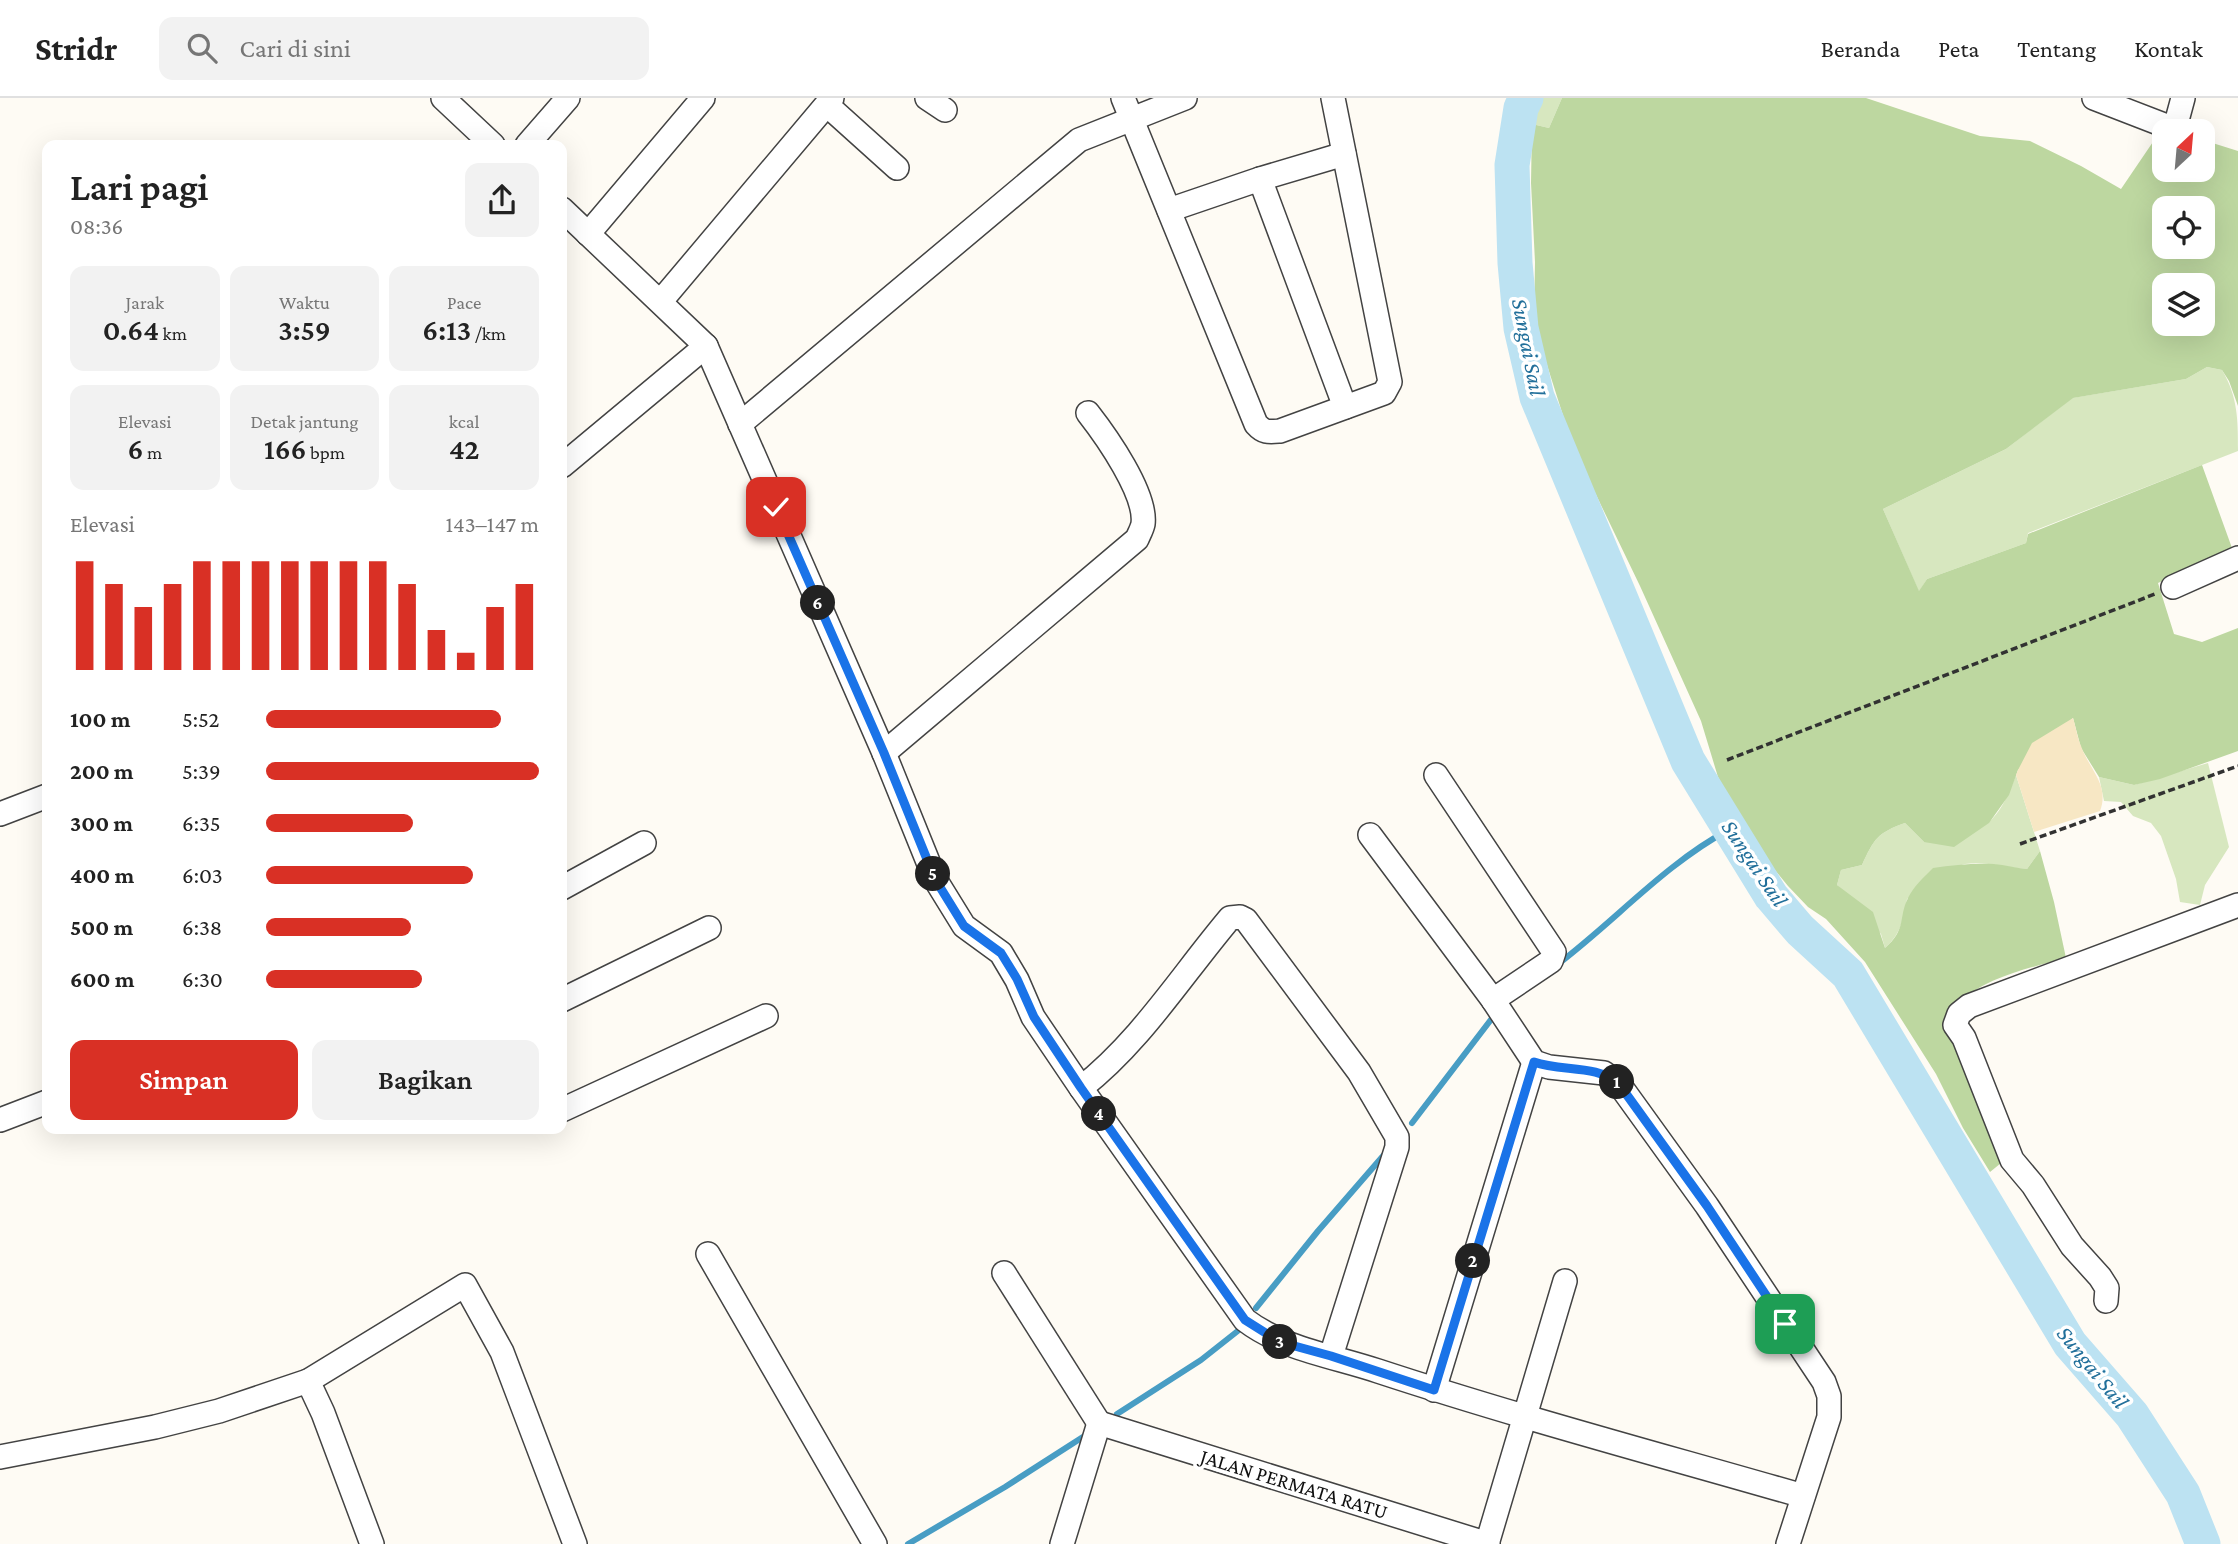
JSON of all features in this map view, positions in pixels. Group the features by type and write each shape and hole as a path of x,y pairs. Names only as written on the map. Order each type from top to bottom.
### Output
{"street":[{"path":"443,98 488,140"},
{"path":"531,140 568,98"},
{"path":"588,234 703,98"},
{"path":"740,424 1079,140 1127,108 1185,98"},
{"path":"1127,108 1256,424 1268,433 1384,393 1390,382 1333,98"},
{"path":"2094,98 2169,127 2176,124 2179,118 2183,98"},
{"path":"661,300 829,101 897,168"},
{"path":"1169,210 1344,154"},
{"path":"1260,179 1345,407"},
{"path":"567,214 661,300 706,346 884,753 935,879 964,926 1001,953 1017,979 1034,1017 1081,1088 1245,1320 1280,1342 1434,1390 1803,1496"},
{"path":"567,462 706,346"},
{"path":"884,753 1137,538 1143,527 1142,508 1121,458 1088,413"},
{"path":"2173,587 2238,558"},
{"path":"1436,775 1553,952 1551,961 1493,1000"},
{"path":"0,814 42,798"},
{"path":"1370,835 1493,1000 1534,1062 1549,1067 1604,1073 1619,1084 1707,1206 1824,1382 1829,1396 1829,1417 1788,1544"},
{"path":"567,885 645,844"},
{"path":"2106,1301 2107,1288 2100,1277 2072,1246 2033,1185 2012,1160 1964,1038 1955,1025 1959,1014 1969,1006 2238,905"},
{"path":"1081,1088 1097,1076 1146,1027 1193,961 1230,918 1240,917 1246,920 1359,1072 1397,1137 1397,1147 1331,1356"},
{"path":"567,998 709,928"},
{"path":"567,1108 766,1016"},
{"path":"1434,1390 1534,1062"},
{"path":"0,1120 42,1104"},
{"path":"708,1254 875,1544"},
{"path":"1004,1273 1099,1423 1062,1544"},
{"path":"1487,1544 1565,1281"},
{"path":"0,1457 155,1427 219,1410 308,1381 465,1285 502,1352 575,1544"},
{"path":"308,1381 323,1413 372,1544"},
{"name":"JALAN PERMATA RATU","path":"1099,1423 1487,1544"}],"path":[{"path":"1727,760 2173,587"},
{"path":"2020,844 2238,766"}],"green space":[{"path":"1539,98 1562,98 1549,128 1532,124 1532,112"},
{"path":"1562,98 1866,98 1980,136 2030,141 2121,189 2152,143 2152,182 2216,182 2216,144 2238,151 2238,406 2222,370 2207,367 2186,379 2073,398 2006,449 1883,509 1919,591 1927,579 2026,543 2028,534 2202,465 2232,548 2158,583 2174,634 2202,642 2238,628 2238,751 2160,779 2134,785 2099,777 2081,748 2073,718 2018,770 2009,795 1989,823 1954,847 1924,842 1905,823 1882,834 1862,865 1841,870 1837,885 1873,912 1885,948 1899,929 1910,894 1933,868 1998,864 2027,869 2040,851 2066,958 1994,980 1957,1004 2006,1159 1990,1172 1963,1128 1936,1074 1865,962 1826,919 1808,907 1788,886 1752,842 1718,777 1701,721 1573,447 1534,324 1532,124 1549,128"},
{"path":"2207,367 2222,370 2231,390 2237,419 2238,451 2028,533 2026,543 1927,579 1919,592 1883,509 2006,449 2072,398 2186,379"},
{"path":"2208,763 2229,847 2205,885 2200,905 2180,902 2176,879 2161,836 2151,823 2133,816 2121,802 2104,801 2099,777 2134,785"},
{"path":"2016,775 2040,851 2027,869 1973,863 1953,869 1907,899 1900,926 1885,948 1881,934 1837,885 1841,870 1862,865 1882,834 1905,823 1924,842 1972,832 1992,819"}],"sand":[{"path":"2073,718 2081,746 2100,785 2100,811 2034,832 2016,775 2032,743"}],"waterway":[{"name":"Sungai Sail","path":"1526,98 1521,108 1512,165 1515,263 1521,328 1537,397 1688,761 1771,896 1800,930 1848,974 2070,1344 2132,1415 2183,1494 2203,1544"},
{"path":"1558,964 1663,875 1730,829"},
{"path":"1412,1123 1493,1017"},
{"path":"1256,1308 1383,1156"},
{"path":"1117,1414 1201,1360 1239,1330"},
{"path":"908,1544 1086,1435"}],"route":[{"path":"776,507 884,753 935,879 964,926 1001,953 1017,979 1034,1017 1081,1088 1245,1320 1280,1342 1434,1390 1534,1062 1549,1067 1604,1073 1619,1084 1707,1206 1785,1324"}]}
